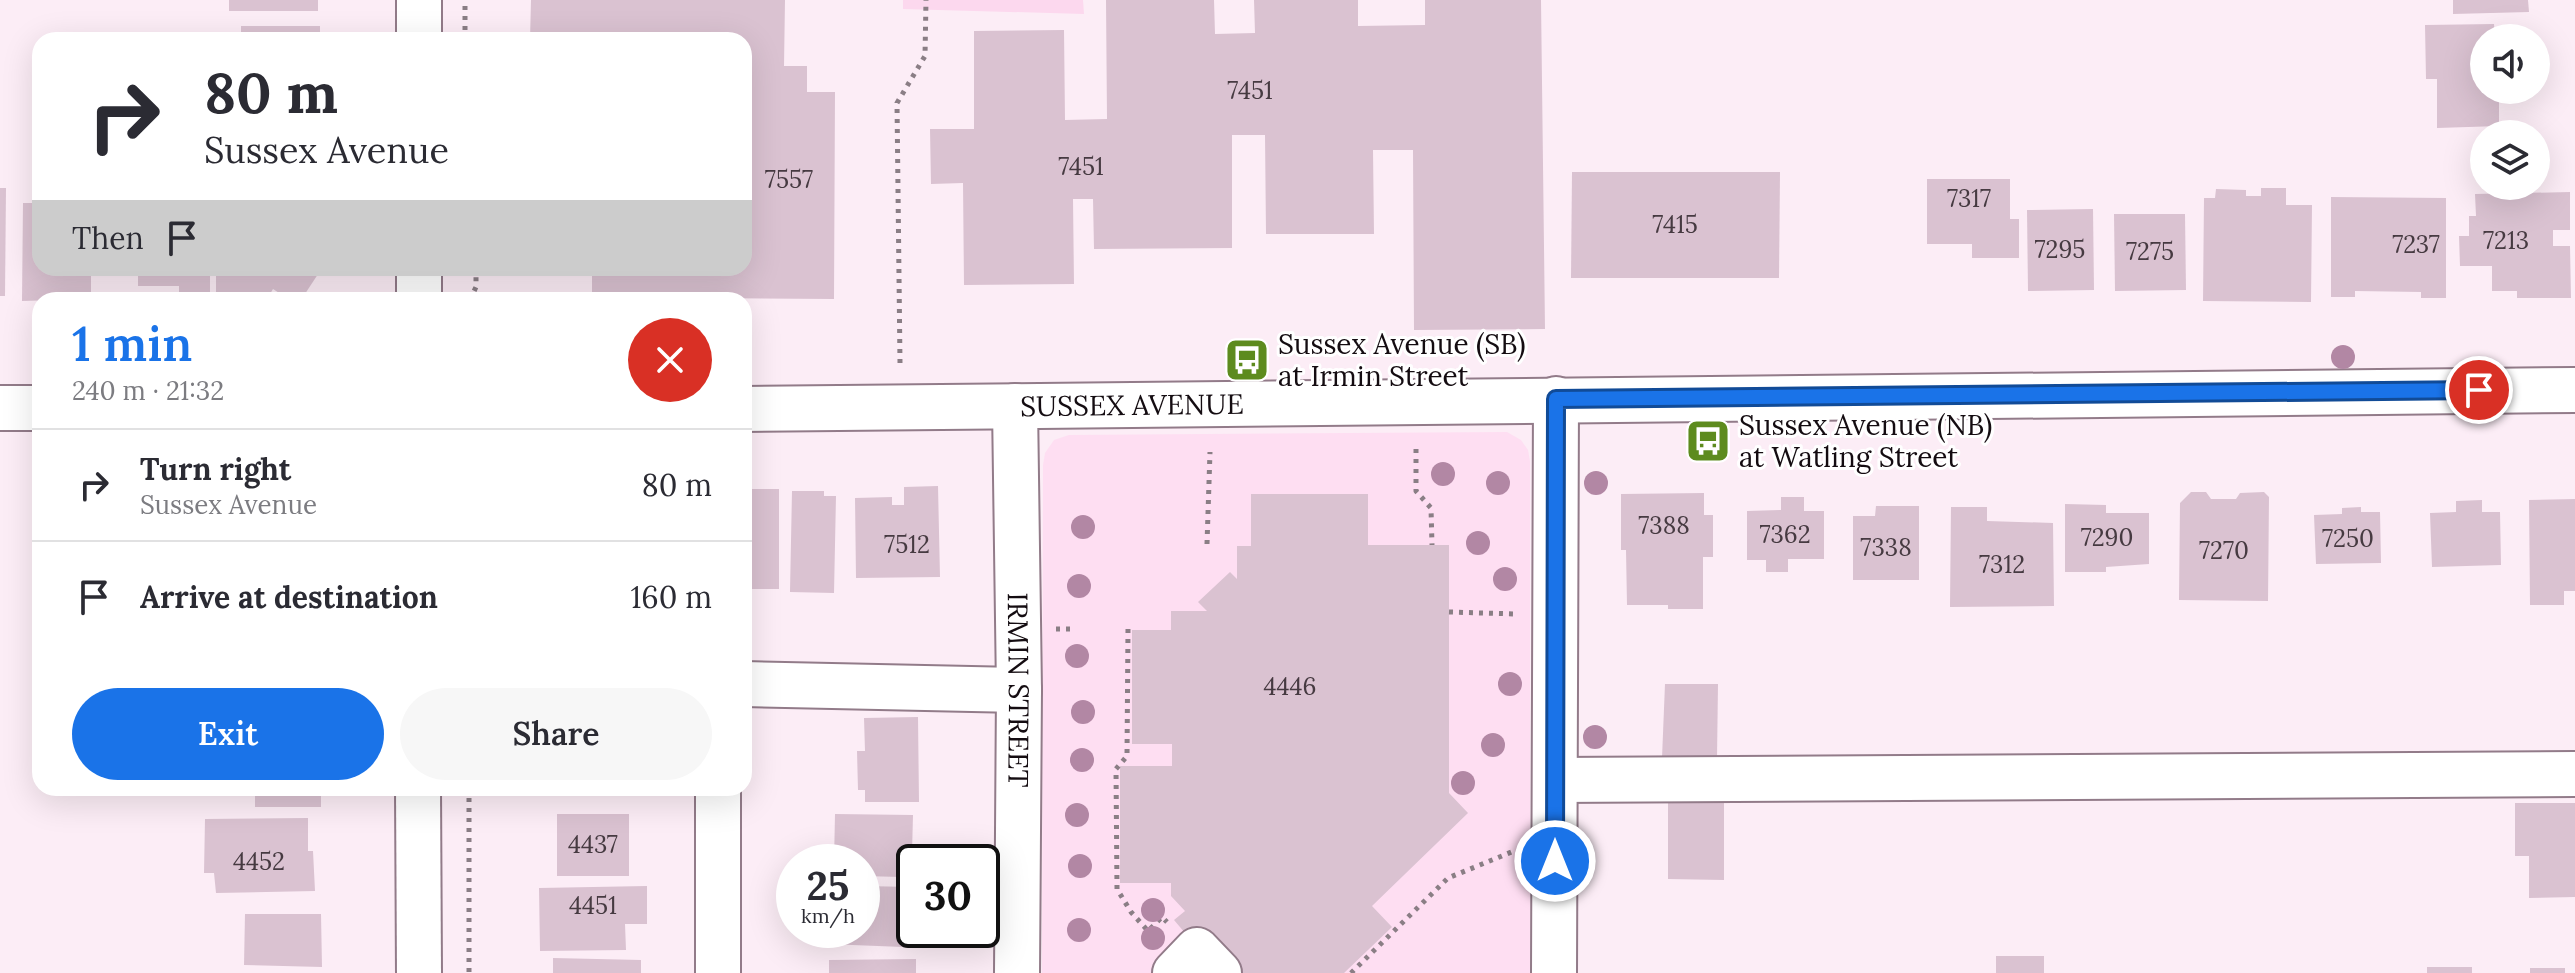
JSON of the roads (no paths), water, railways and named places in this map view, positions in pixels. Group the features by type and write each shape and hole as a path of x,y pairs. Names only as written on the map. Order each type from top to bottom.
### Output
{"street":[{"path":"419,0 419,32"},
{"name":"SUSSEX AVENUE","path":"752,409 2575,390"},
{"path":"1554,973 1556,399"},
{"name":"IRMIN STREET","path":"1015,406 1019,690 1017,973"},
{"path":"0,408 32,408"},
{"path":"752,684 1019,690"},
{"path":"1555,780 2575,774"},
{"path":"418,796 419,973"},
{"path":"718,796 718,973"},
{"path":"1175,973 1197,950 1219,973"}],"place":[{"name":"Sussex Avenue (SB) at Irmin Street","path":"1247,360"},
{"name":"Sussex Avenue (NB) at Watling Street","path":"1708,441"}]}
